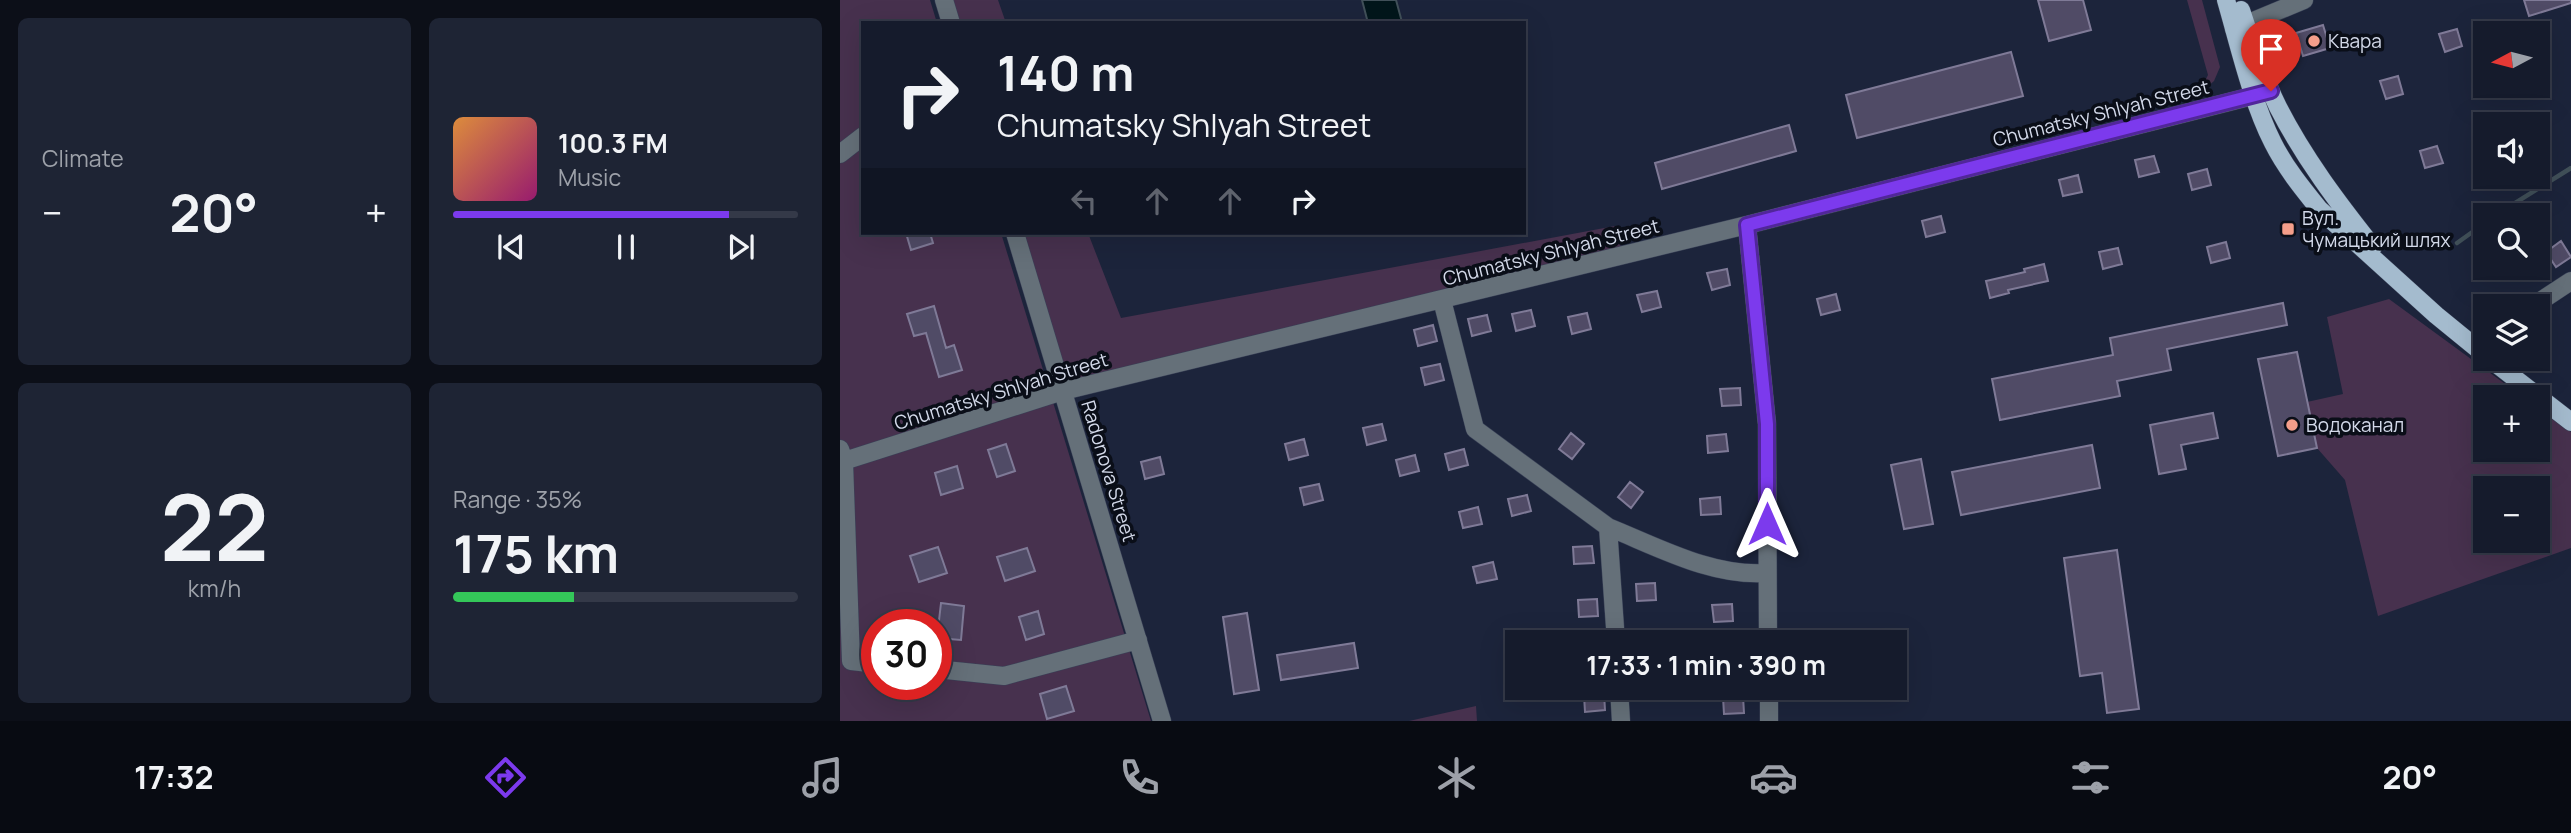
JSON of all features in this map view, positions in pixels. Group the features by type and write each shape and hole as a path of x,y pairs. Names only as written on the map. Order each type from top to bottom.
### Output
{"main road":[{"path":"2226,0 2240,27 2263,94 2272,141 2306,194 2396,278 2473,341"},
{"path":"2238,0 2240,27"},
{"path":"2505,371 2571,422"}],"street":[{"path":"944,0 950,21"},
{"path":"2240,27 2304,0"},
{"name":"Chumatsky Shlyah Street","path":"842,455 1063,391 1747,225 2263,94"},
{"path":"840,154 861,138"},
{"path":"1747,225 1767,424 1768,630"},
{"name":"Radonova Street","path":"1016,235 1162,721"},
{"path":"2550,295 2571,281"},
{"path":"1442,300 1475,429 1608,527 1702,564 1747,575 1767,573"},
{"path":"842,455 850,661 861,662"},
{"path":"1608,527 1615,630"},
{"path":"952,671 1004,676 1138,640"},
{"path":"1620,700 1621,721"},
{"path":"1769,700 1769,721"}],"shaded area":[{"path":"840,0 930,0 936,21 861,21 861,235 1002,235 1151,721 840,721"},
{"path":"944,0 998,0 1005,21 950,21"},
{"path":"1362,0 1396,0 1402,21 1367,21"},
{"path":"2187,0 2202,0 2220,67 2214,81 2198,95 2208,75"},
{"path":"1615,226 1623,255 1063,391 1016,235 1089,235 1121,318"},
{"path":"2389,299 2473,360 2473,371 2487,371 2507,385 2473,385 2473,462 2550,462 2550,417 2571,432 2571,548 2378,616 2345,480 2317,448 2307,402 2343,394 2327,317"},
{"path":"1476,706 1477,721 1409,721"}],"building":[{"path":"2038,0 2083,0 2091,30 2049,41"},
{"path":"2524,0 2571,0 2571,3 2529,16"},
{"path":"2323,25 2330,48 2303,56 2296,33"},
{"path":"2457,29 2462,46 2445,52 2439,34"},
{"path":"2011,52 2023,96 1857,138 1846,95"},
{"path":"2398,76 2403,94 2386,99 2380,81"},
{"path":"1789,125 1796,151 1662,189 1655,163"},
{"path":"2437,146 2443,163 2425,168 2420,151"},
{"path":"2154,156 2159,172 2139,177 2135,160"},
{"path":"2207,169 2211,185 2192,190 2188,174"},
{"path":"2078,175 2082,192 2063,196 2059,180"},
{"path":"1941,216 1945,232 1926,237 1922,221"},
{"path":"907,235 931,235 933,243 911,250"},
{"path":"2561,241 2571,257 2556,267 2550,258 2550,249"},
{"path":"2226,242 2230,258 2211,263 2207,247"},
{"path":"2118,248 2122,264 2103,269 2099,252"},
{"path":"2044,264 2048,281 2008,290 2009,293 1990,298 1986,281 2025,272 2024,269"},
{"path":"1727,269 1730,285 1712,290 1707,273"},
{"path":"1657,291 1661,307 1642,312 1637,295"},
{"path":"1836,294 1840,310 1821,315 1817,299"},
{"path":"2283,303 2287,325 2167,349 2171,370 2117,381 2120,396 2000,420 1992,379 2113,355 2110,338"},
{"path":"934,306 946,348 954,345 962,370 939,377 926,333 914,336 907,314"},
{"path":"1531,310 1535,326 1516,331 1512,314"},
{"path":"1587,313 1591,329 1572,334 1568,317"},
{"path":"1487,315 1491,331 1472,336 1468,319"},
{"path":"1433,325 1437,341 1418,346 1414,330"},
{"name":"Водоканал","path":"2297,352 2317,448 2278,456 2258,359"},
{"path":"1440,364 1444,380 1425,385 1421,368"},
{"path":"1740,388 1741,405 1722,406 1720,389"},
{"path":"2213,413 2218,438 2181,445 2186,469 2159,474 2150,425"},
{"path":"1382,424 1386,440 1367,445 1363,428"},
{"path":"1571,433 1584,444 1572,459 1559,449"},
{"path":"1726,434 1728,451 1708,453 1707,436"},
{"path":"1304,439 1308,455 1289,460 1285,444"},
{"path":"1006,444 1015,471 997,477 988,450"},
{"path":"2092,445 2100,488 1961,515 1952,472"},
{"path":"1464,449 1468,465 1449,470 1445,454"},
{"path":"1415,455 1419,471 1400,476 1396,460"},
{"path":"1160,457 1164,474 1145,479 1141,462"},
{"path":"1921,459 1933,524 1904,529 1891,465"},
{"path":"957,466 963,488 941,495 935,473"},
{"path":"1630,482 1643,492 1631,508 1618,497"},
{"path":"1319,484 1323,500 1304,505 1300,488"},
{"path":"1527,495 1531,511 1512,516 1508,499"},
{"path":"1720,497 1721,514 1701,515 1700,499"},
{"path":"1478,507 1482,524 1463,528 1459,512"},
{"path":"1592,546 1594,563 1574,564 1573,547"},
{"path":"938,547 947,573 919,582 910,556"},
{"path":"1027,548 1035,571 1005,581 997,557"},
{"path":"2117,550 2139,709 2107,713 2102,673 2080,676 2064,558"},
{"path":"1493,562 1497,579 1477,583 1473,567"},
{"path":"1655,583 1656,600 1637,601 1636,584"},
{"path":"1597,599 1598,616 1579,617 1578,600"},
{"path":"941,603 964,606 961,640 952,639 952,609 940,609"},
{"path":"1732,604 1733,621 1714,622 1712,605"},
{"path":"1038,611 1044,634 1026,640 1019,617"},
{"path":"1247,613 1259,690 1234,694 1223,617"},
{"path":"1354,643 1358,668 1281,680 1277,655"},
{"path":"1066,686 1074,711 1047,719 1040,694"},
{"path":"1584,700 1604,700 1605,710 1585,712"},
{"path":"1723,700 1743,700 1744,713 1724,714"}],"waterway":[{"path":"2515,203 2571,168"},
{"path":"2457,243 2473,232"}],"place":[{"name":"Квара","path":"2314,41"},
{"name":"Вул. Чумацький шлях","path":"2288,229"},
{"name":"Водоканал","path":"2292,425"}],"route":[{"path":"1767,524 1767,424 1747,225 2271,91"}]}
